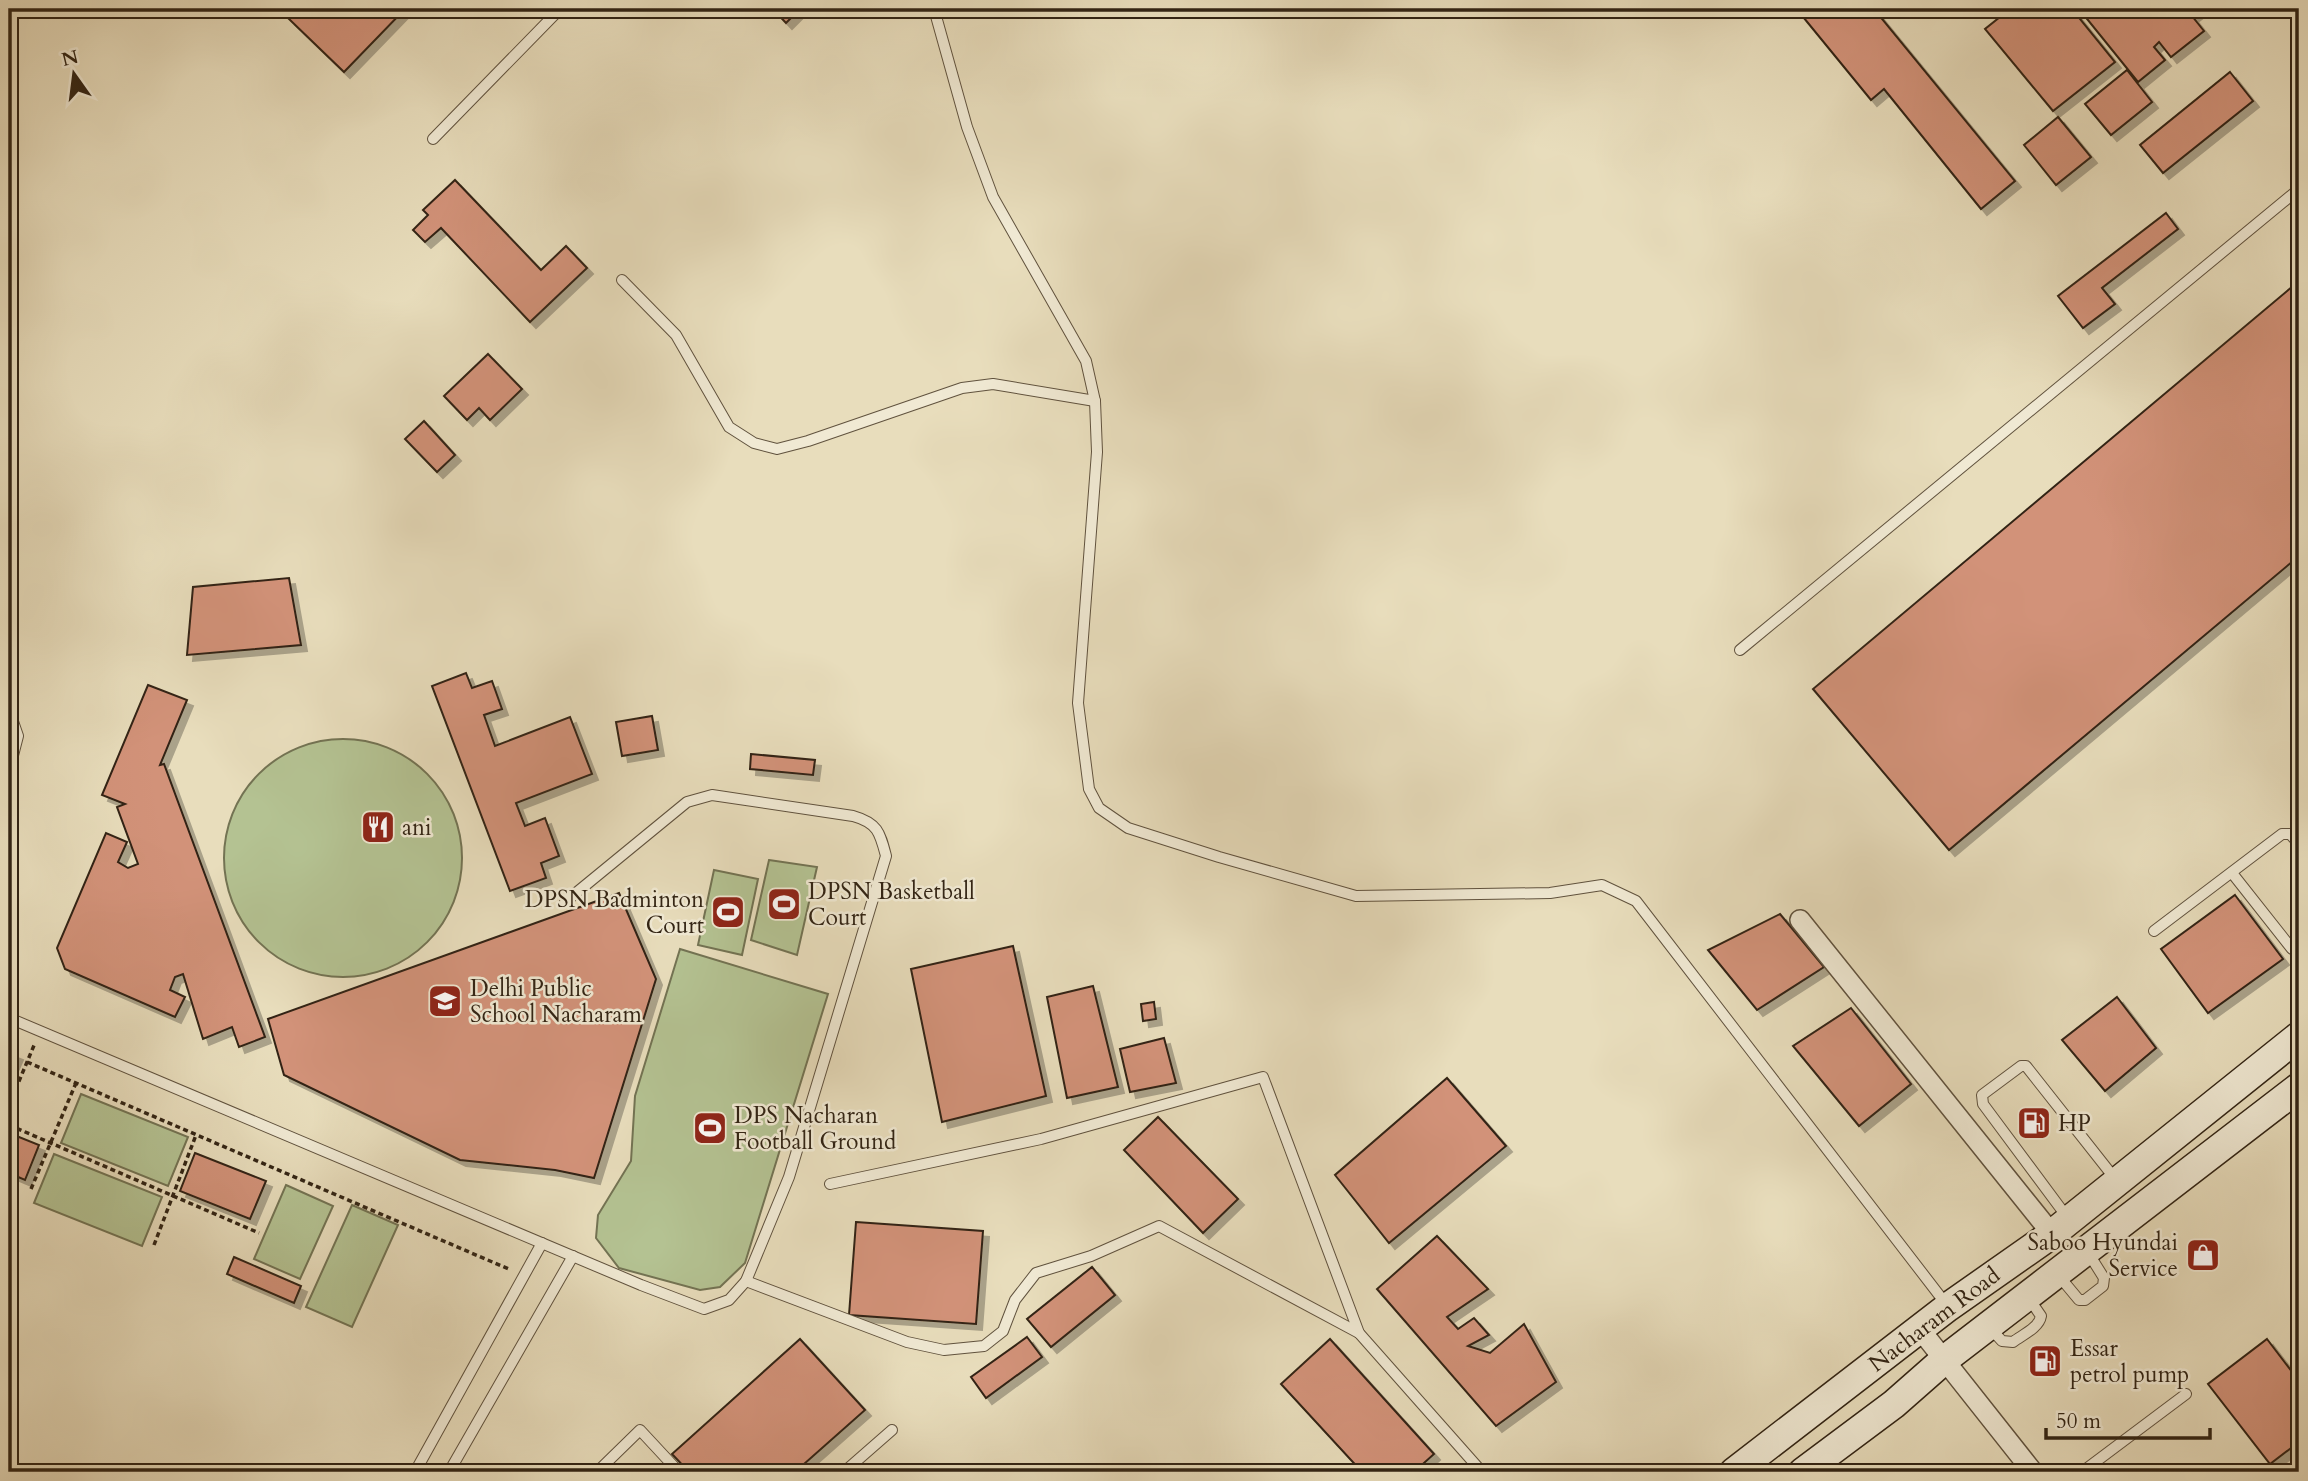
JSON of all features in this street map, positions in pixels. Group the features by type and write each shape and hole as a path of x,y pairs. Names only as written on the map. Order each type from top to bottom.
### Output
{"main road":[{"name":"Nacharam Road","path":"1734,1472 1919,1328 2061,1227 2299,1036"},
{"name":"Nacharam Road","path":"1803,1472 2299,1087"}],"street":[{"path":"1800,920 2061,1227"},
{"path":"1919,1328 2033,1472"}],"lane":[{"path":"433,139 560,9"},
{"path":"933,9 967,127 993,197 1086,361 1095,401 1097,452 1078,703 1089,789 1099,808 1128,828 1356,896 1550,893 1602,886 1636,901 1948,1307"},
{"path":"1740,650 2299,189"},
{"path":"622,280 676,335 729,426 754,443 776,449 808,441 962,388 993,384 1095,401"},
{"path":"9,710 18,736 9,771"},
{"path":"9,1018 641,1285 704,1309 729,1300 746,1282 789,1177 886,856 880,833 868,820 853,817 712,795 697,798 687,802 565,902"},
{"path":"2154,931 2282,834 2290,834 2299,844"},
{"path":"2232,873 2292,949"},
{"path":"2061,1227 1983,1104 1982,1095 2021,1066 2026,1066 2118,1183"},
{"path":"830,1184 1041,1139 1263,1077 1359,1333"},
{"path":"746,1282 907,1342 944,1350 984,1346 1003,1331 1015,1300 1037,1273 1091,1256 1159,1226 1359,1333 1482,1472"},
{"path":"415,1472 542,1243"},
{"path":"2057,1273 2079,1300 2085,1300 2103,1286 2104,1278 2087,1251"},
{"path":"449,1472 573,1256"},
{"path":"2082,1472 2186,1394"},
{"path":"597,1472 640,1430 679,1472"},
{"path":"844,1472 892,1430"}],"path":[{"path":"9,1105 40,1032"},
{"path":"27,1062 524,1276"},
{"path":"31,1189 76,1083"},
{"path":"9,1125 259,1233"},
{"path":"154,1245 196,1135"}],"green space":[{"path":"343,739 366,741 388,748 409,759 427,774 442,792 453,813 460,835 460,881 453,903 442,924 427,942 409,957 388,968 366,975 343,977 320,975 298,968 277,957 259,942 244,924 233,903 226,881 224,858 226,835 233,813 244,792 259,774 277,759 298,748 320,741"},
{"name":"DPSN Basketball Court","path":"769,860 817,867 797,955 751,940"},
{"name":"DPSN Badminton Court","path":"714,870 758,879 742,955 698,945"},
{"name":"DPS Nacharan Football Ground","path":"680,949 828,994 745,1263 720,1287 700,1290 619,1268 596,1238 598,1215 631,1161 635,1096"},
{"path":"81,1094 188,1137 168,1186 61,1143"},
{"path":"54,1154 162,1197 142,1246 34,1203"},
{"path":"286,1185 333,1206 300,1279 254,1259"},
{"path":"352,1205 398,1225 352,1327 306,1307"}],"building":[{"path":"299,9 405,9 344,72 289,19"},
{"path":"773,9 800,9 786,23"},
{"path":"1802,9 1874,9 2015,181 1981,209 1884,89 1871,100 1799,12"},
{"path":"2010,9 2072,9 2115,62 2053,111 1985,29"},
{"path":"2079,9 2201,9 2192,16 2204,31 2171,57 2159,42 2154,47 2165,60 2138,82"},
{"path":"2127,70 2152,102 2111,135 2085,104"},
{"path":"2230,72 2253,101 2163,173 2140,145"},
{"path":"2058,117 2091,157 2056,185 2024,145"},
{"path":"455,180 541,270 566,246 587,268 530,322 441,228 425,242 413,230 428,215 423,210"},
{"path":"2166,213 2178,229 2102,288 2115,304 2083,328 2058,296"},
{"path":"2299,281 2299,556 1949,850 1813,689"},
{"path":"488,354 522,389 490,420 479,408 467,420 444,396"},
{"path":"424,421 455,455 437,472 405,439"},
{"path":"289,578 301,645 187,655 193,587"},
{"path":"466,673 472,688 492,681 502,709 484,715 495,746 570,717 592,774 516,803 525,826 545,818 559,856 541,863 546,878 510,891 432,686"},
{"path":"148,685 187,700 160,765 164,764 265,1037 239,1047 232,1027 203,1039 183,974 175,977 170,990 185,997 175,1017 65,969 57,948 106,833 127,842 118,862 128,868 138,864 117,807 125,804 102,795"},
{"path":"652,716 658,750 622,756 616,722"},
{"path":"751,754 815,760 813,775 750,769"},
{"path":"619,893 656,979 594,1178 555,1170 460,1160 284,1075 268,1019"},
{"path":"2235,895 2283,959 2208,1013 2161,949"},
{"path":"1780,914 1824,967 1757,1010 1708,950"},
{"path":"1013,946 1046,1096 942,1122 911,969"},
{"path":"1093,986 1118,1087 1067,1098 1047,997"},
{"path":"2117,997 2156,1048 2105,1091 2062,1040"},
{"path":"1154,1002 1156,1019 1143,1021 1141,1004"},
{"path":"1851,1008 1911,1084 1859,1126 1793,1046"},
{"path":"1164,1038 1176,1083 1130,1092 1120,1049"},
{"path":"9,1051 17,1054 9,1072"},
{"path":"1447,1078 1506,1146 1389,1243 1335,1175"},
{"path":"1158,1117 1238,1199 1203,1233 1124,1150"},
{"path":"9,1133 39,1145 25,1180 9,1173"},
{"path":"195,1153 266,1181 250,1219 180,1191"},
{"path":"856,1222 983,1231 976,1324 849,1315"},
{"path":"1437,1236 1488,1289 1447,1317 1458,1329 1474,1318 1489,1335 1468,1346 1490,1353 1524,1324 1556,1382 1496,1426 1377,1289"},
{"path":"234,1257 301,1286 294,1303 227,1274"},
{"path":"1092,1267 1115,1295 1051,1347 1027,1319"},
{"path":"1027,1337 1042,1357 986,1398 971,1377"},
{"path":"800,1339 865,1410 795,1472 689,1472 672,1454"},
{"path":"1330,1339 1434,1454 1414,1472 1362,1472 1281,1384"},
{"path":"2267,1339 2299,1381 2299,1442 2270,1464 2208,1384"}],"place":[{"name":"ani","path":"378,827"},
{"name":"DPSN Basketball Court","path":"784,904"},
{"name":"DPSN Badminton Court","path":"728,912"},
{"name":"Delhi Public School Nacharam","path":"445,1001"},
{"name":"HP","path":"2034,1123"},
{"name":"DPS Nacharan Football Ground","path":"710,1128"},
{"name":"Saboo Hyundai Service","path":"2203,1255"},
{"name":"Essar petrol pump","path":"2045,1361"}]}
